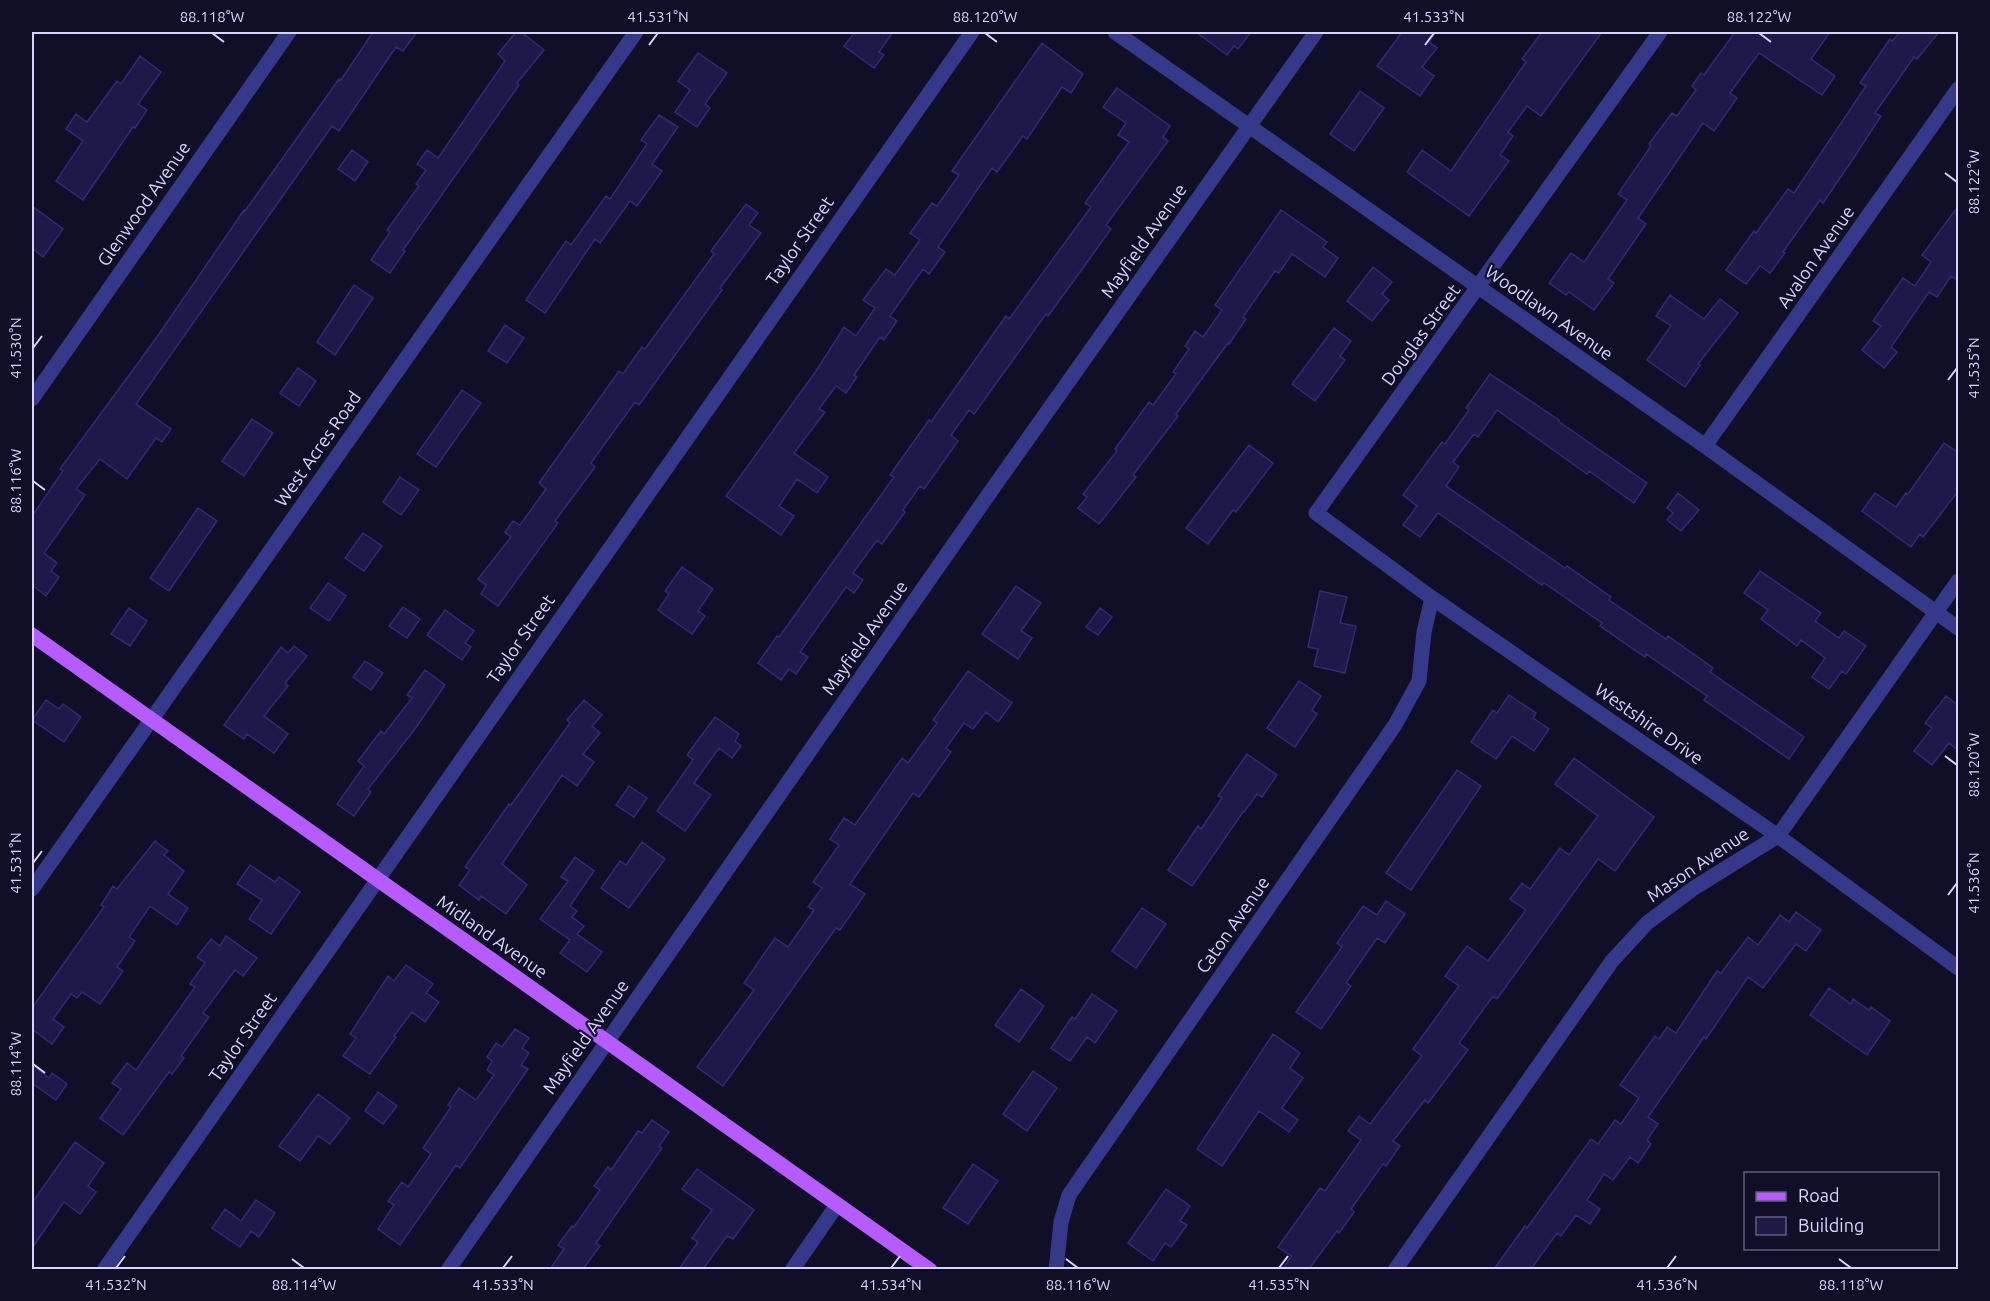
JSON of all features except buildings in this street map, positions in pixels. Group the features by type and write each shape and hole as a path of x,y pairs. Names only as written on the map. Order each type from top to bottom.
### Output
{"main road":[{"name":"Midland Avenue","path":"32,636 930,1269"}],"street":[{"name":"Glenwood Avenue","path":"32,399 289,32"},
{"name":"West Acres Road","path":"32,889 636,32"},
{"name":"Taylor Street","path":"104,1269 972,32"},
{"name":"Woodlawn Avenue","path":"1115,32 1705,446 1959,628"},
{"name":"Mayfield Avenue","path":"448,1269 1316,32"},
{"name":"Douglas Street","path":"1316,513 1660,32"},
{"name":"Avalon Avenue","path":"1705,446 1959,89"},
{"name":"Westshire Drive","path":"1316,513 1432,598 1778,836 1959,968"},
{"name":"Mason Avenue","path":"1395,1269 1612,961 1647,923 1694,888 1778,836 1959,581"},
{"name":"Caton Avenue","path":"1056,1269 1061,1222 1069,1195 1395,725 1419,681 1424,632 1432,598"},
{"path":"792,1269 837,1205"}]}
